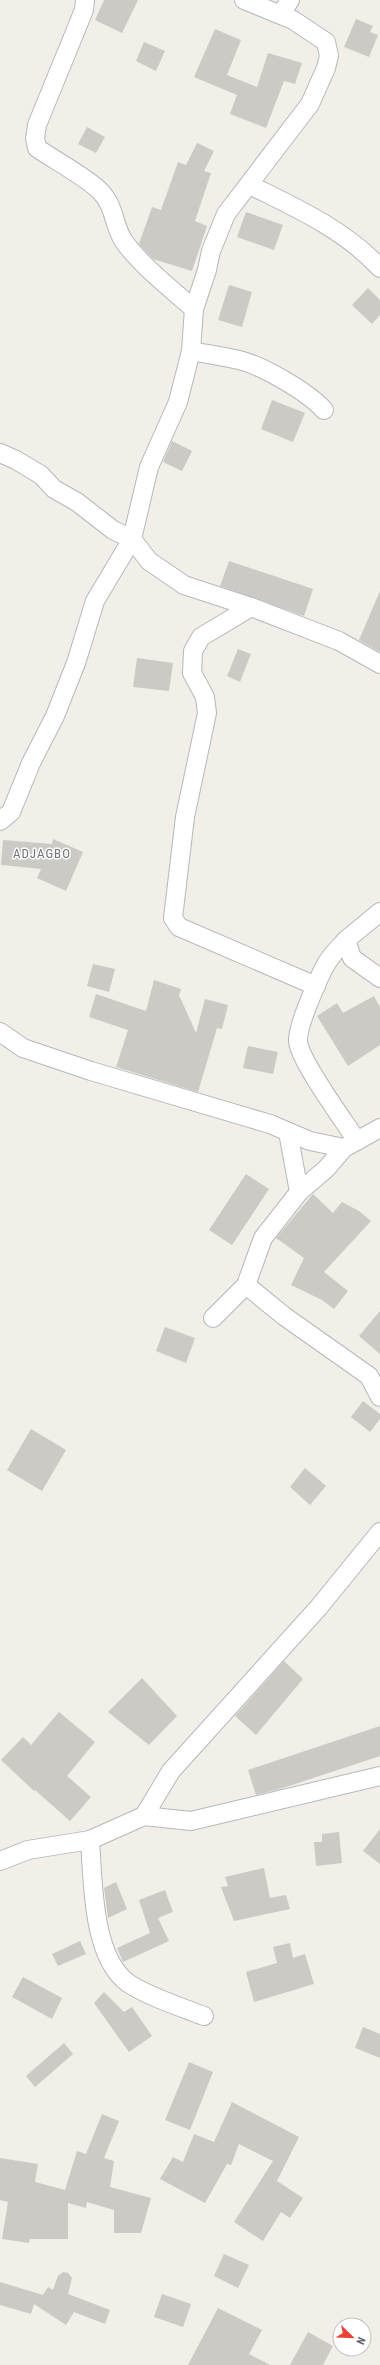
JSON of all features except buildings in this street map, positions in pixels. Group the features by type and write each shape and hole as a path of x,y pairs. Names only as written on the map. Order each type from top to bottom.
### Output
{"street":[{"path":"85,0 84,10 37,125 35,138 36,148 100,191 114,209 117,228 124,242 143,264 194,310"},
{"path":"0,821 11,812 31,763 55,716 76,663 95,601 132,539 149,467 178,402 191,351 194,310 207,270 211,251 226,214 250,185 310,104 326,68 329,56 326,42 286,7 244,0"},
{"path":"250,185 325,223 364,250 380,268"},
{"path":"191,351 241,360 273,375 314,399 324,410"},
{"path":"0,454 16,460 41,475 54,489 77,502 113,530 132,539 149,561 184,586 252,607 339,641 380,664"},
{"path":"252,607 201,637 193,651 192,673 205,697 207,713 185,817 173,918 178,926 316,986"},
{"path":"351,1145 303,1059 298,1042 298,1033 316,986 328,961 346,940 380,912"},
{"path":"346,940 352,958 380,978"},
{"path":"0,1032 23,1048 91,1071 270,1124 310,1140 351,1145"},
{"path":"213,1318 246,1286 263,1238 299,1192 351,1145 380,1128"},
{"path":"288,1132 299,1192"},
{"path":"246,1286 284,1316 369,1376 380,1397"},
{"path":"144,1816 171,1771 319,1607 380,1532"},
{"path":"0,1861 28,1850 90,1840 144,1816 191,1821 380,1776"},
{"path":"90,1840 99,1925 106,1957 113,1968 128,1983 204,2016"}],"district":[{"name":"ADJAGBO","path":"42,853"}]}
